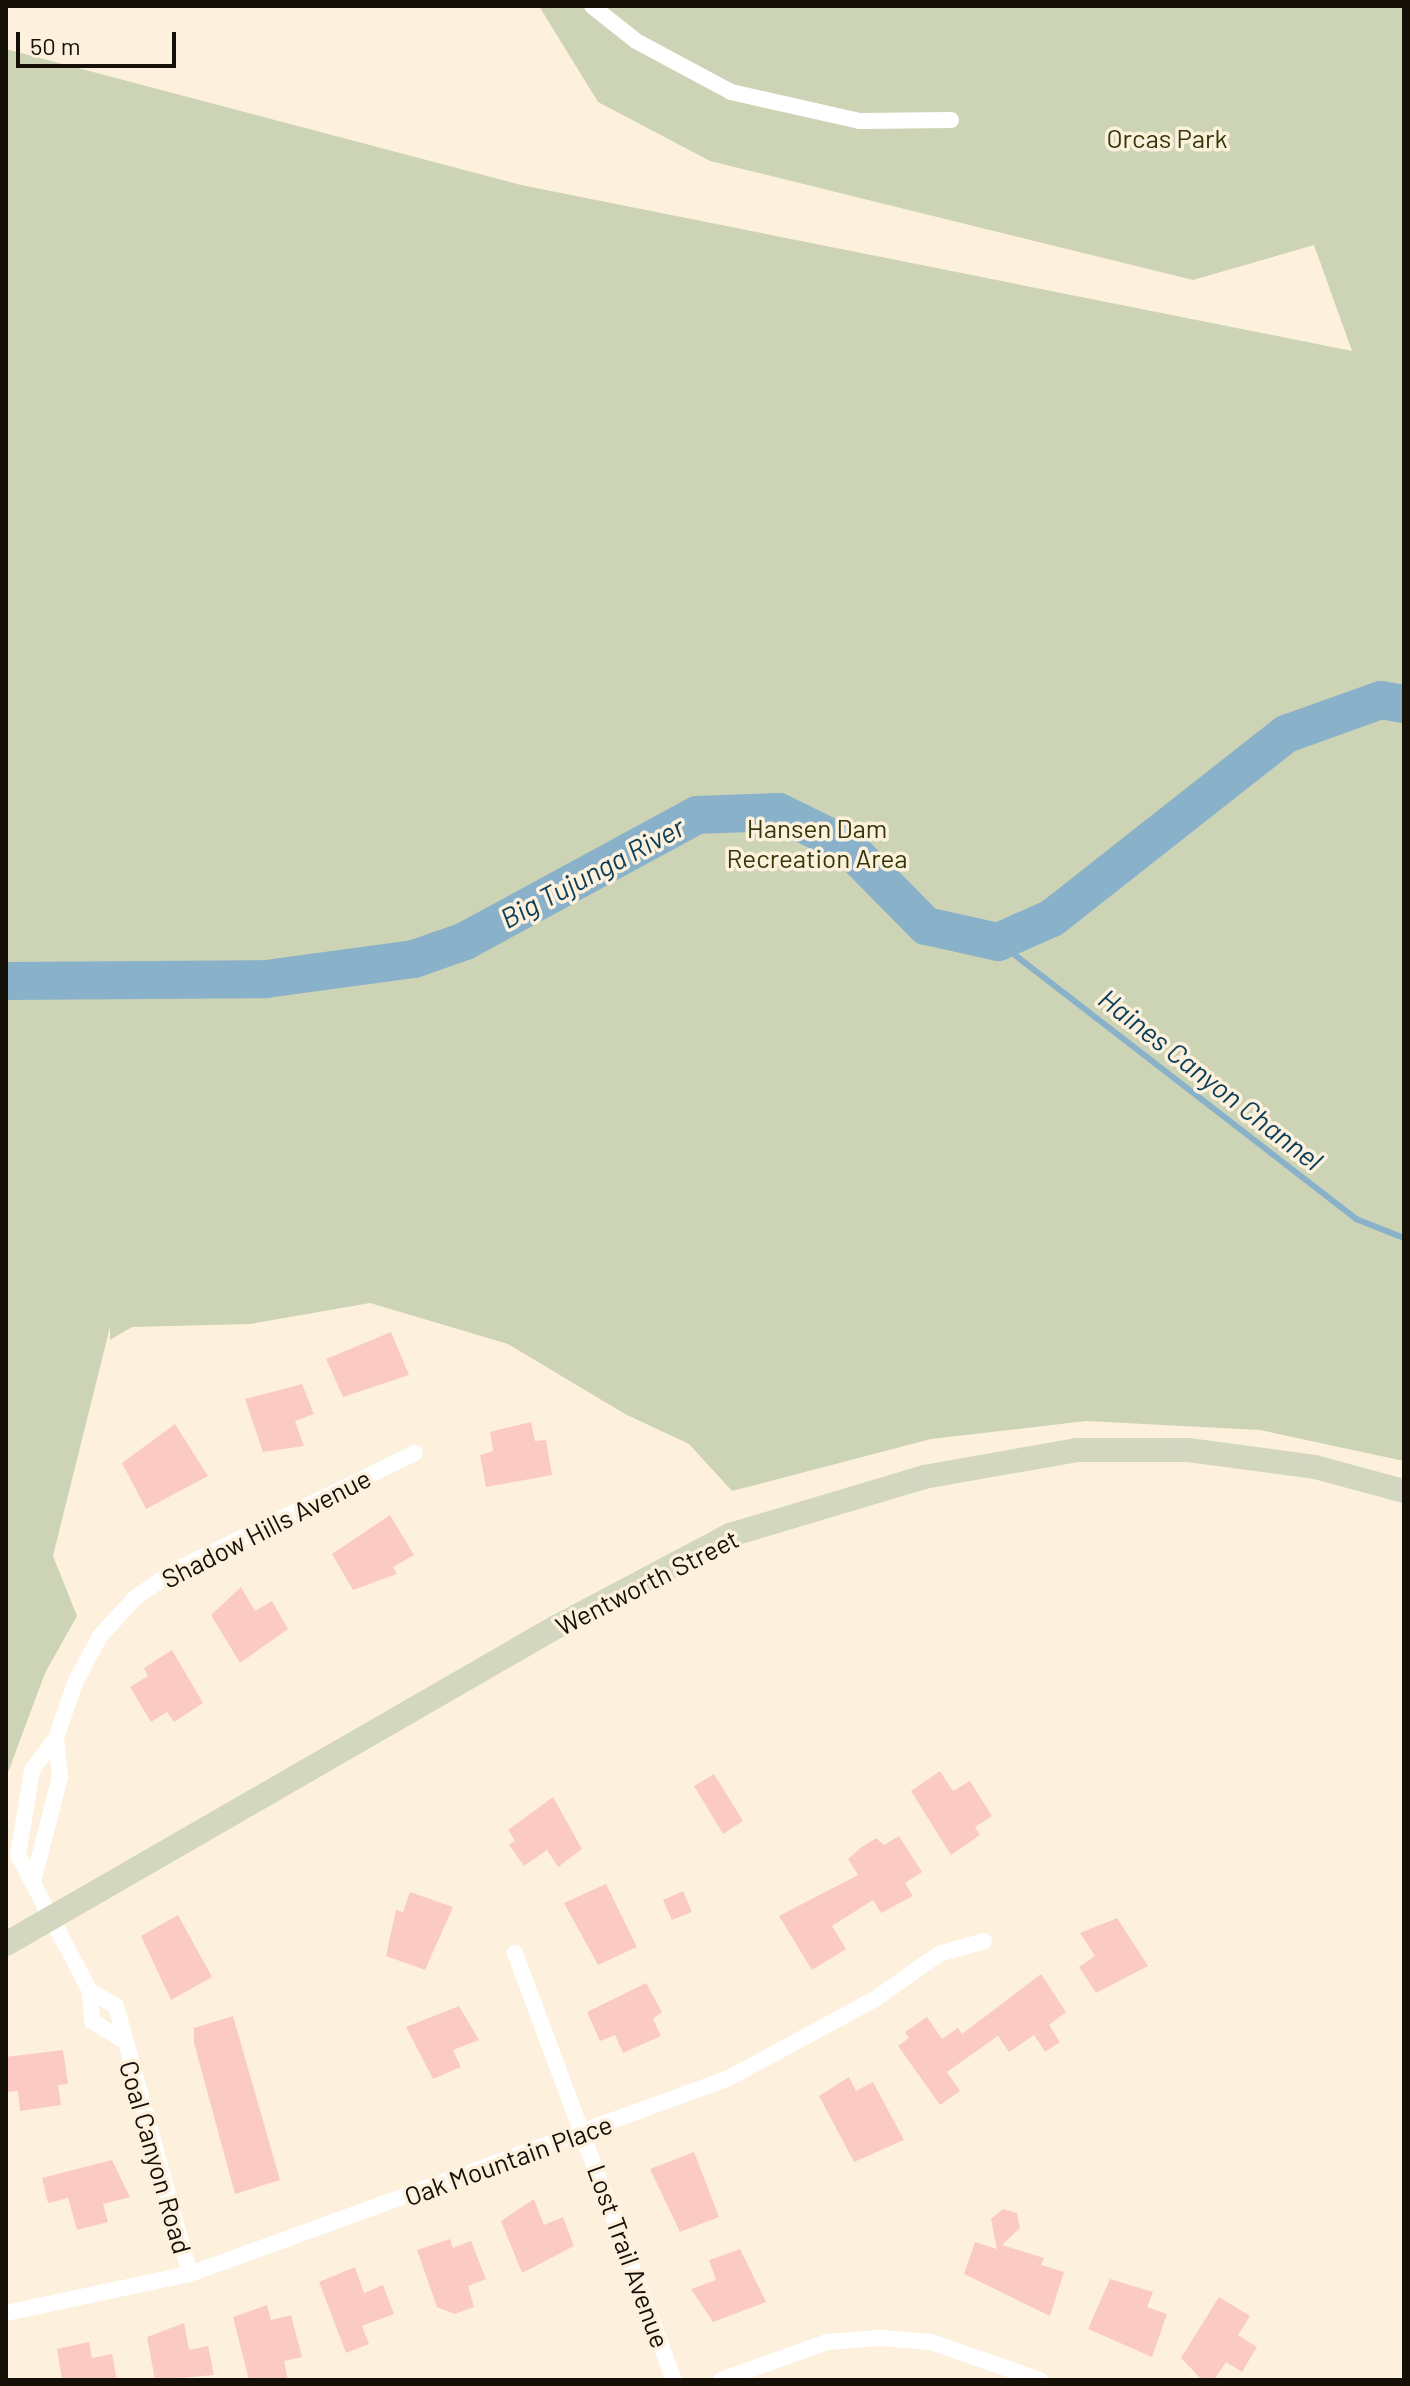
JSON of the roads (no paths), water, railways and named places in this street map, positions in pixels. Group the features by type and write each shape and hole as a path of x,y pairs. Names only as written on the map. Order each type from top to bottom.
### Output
{"main road":[{"name":"Wentworth Street","path":"6,1944 556,1627 730,1535 924,1477 1077,1450 1188,1450 1315,1467 1404,1491"}],"street":[{"path":"592,6 636,41 731,92 860,121 951,120"},
{"name":"Shadow Hills Avenue","path":"52,1917 18,1855 26,1796 32,1770 56,1738 100,1636 136,1597 174,1571 415,1453"},
{"name":"Shadow Hills Avenue","path":"33,1882 60,1777 56,1738"},
{"path":"26,1796 42,1790 54,1802"},
{"name":"Coal Canyon Road","path":"52,1917 90,1991 92,2021 121,2039"},
{"name":"Oak Mountain Place","path":"6,2313 190,2274 727,2079 875,1999 939,1954 984,1941"},
{"name":"Lost Trail Avenue","path":"515,1953 585,2133 674,2380"},
{"name":"Coal Canyon Road","path":"90,1991 116,2006 121,2039 152,2124 190,2274"},
{"path":"721,2380 827,2342 880,2338 931,2342 1040,2380"}],"waterway":[{"name":"Big Tujunga River","path":"6,981 266,979 414,959 465,941 697,815 779,812 846,845 926,926 998,942 1052,918 1286,734 1381,700 1404,704"},
{"name":"Haines Canyon Channel","path":"998,942 1356,1219 1404,1238"}],"park label":[{"name":"Orcas Park","path":"1167,138"},
{"name":"Hansen Dam Recreation Area","path":"817,843"}]}
